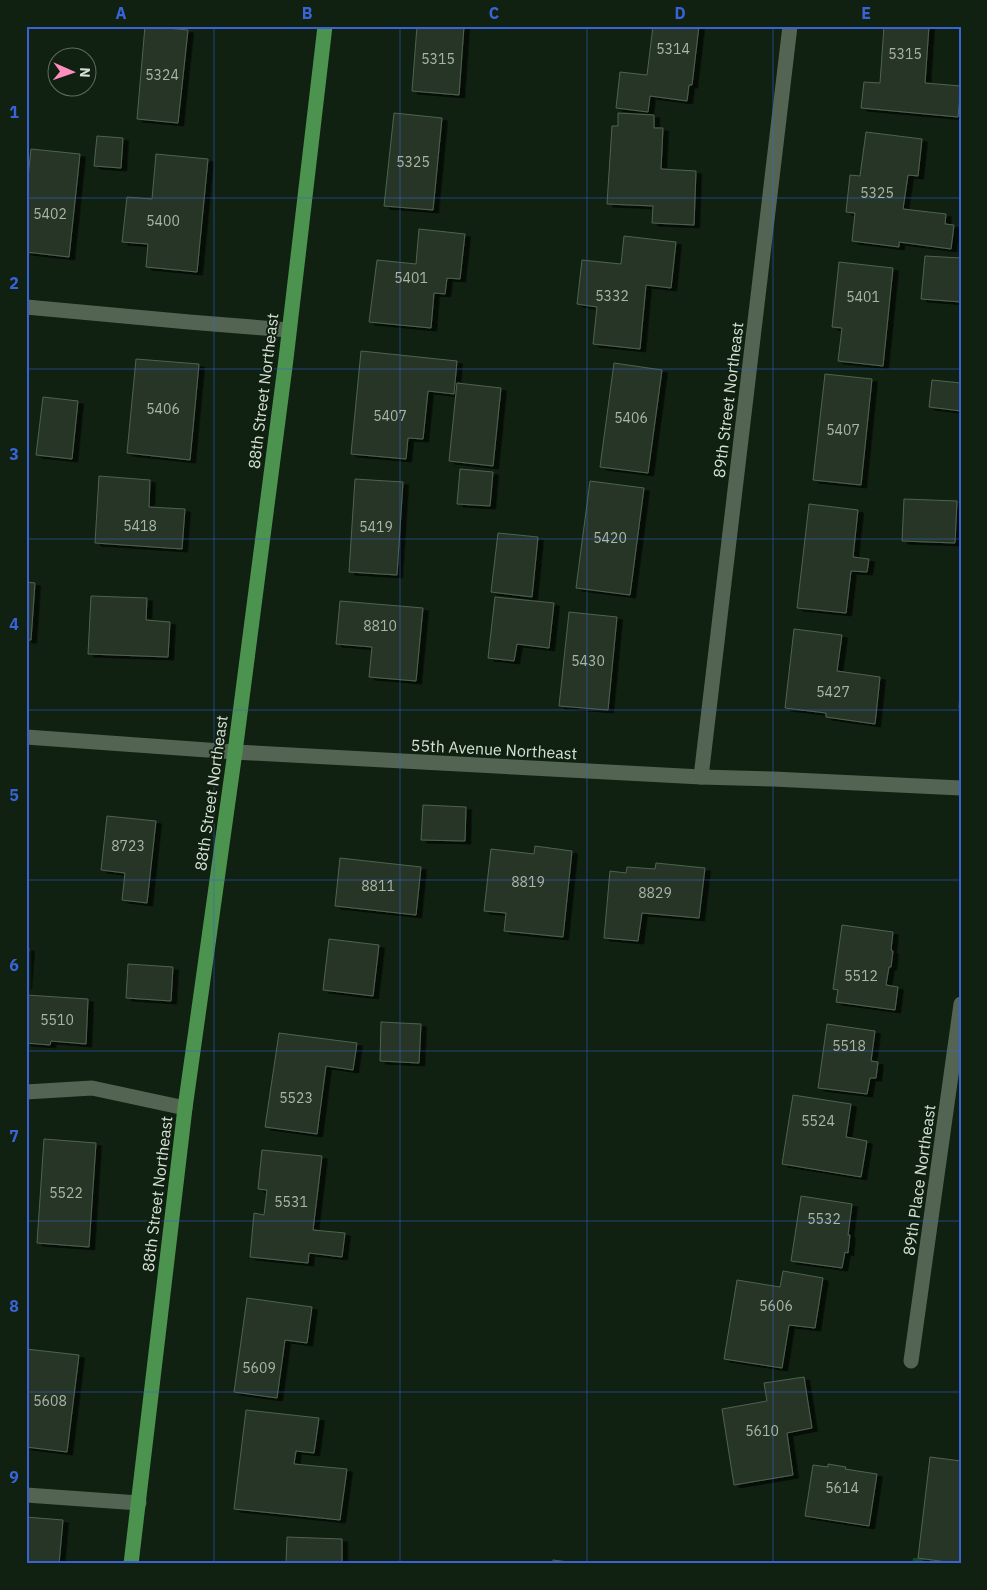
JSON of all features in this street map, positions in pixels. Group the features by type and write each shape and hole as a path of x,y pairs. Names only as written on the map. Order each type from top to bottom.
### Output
{"main road":[{"name":"88th Street Northeast","path":"131,1564 185,1108 289,330 326,26"}],"street":[{"name":"89th Street Northeast","path":"701,777 790,26"},
{"path":"26,307 180,322 289,330"},
{"name":"55th Avenue Northeast","path":"26,737 234,752 701,777 961,788"},
{"name":"89th Place Northeast","path":"911,1360 961,1004"},
{"path":"26,1092 92,1088 185,1108"},
{"path":"26,1495 139,1503"}],"green space":[{"path":"913,1558 918,1558 952,1564 912,1564"}],"building":[{"path":"145,26 188,30 178,123 137,119"},
{"path":"417,26 464,26 459,95 412,91"},
{"path":"653,26 699,26 692,85 689,85 687,101 650,96 648,112 616,108 620,72 647,75"},
{"path":"884,26 929,26 925,83 961,86 958,117 861,108 864,82 880,83"},
{"path":"394,113 442,118 433,210 384,206"},
{"path":"618,113 654,115 654,128 663,128 661,169 696,171 694,225 652,223 653,206 607,204 612,126 618,126"},
{"path":"866,132 922,139 918,176 908,175 903,209 946,214 945,224 954,225 951,249 899,242 899,247 852,241 855,213 846,212 850,175 860,176"},
{"path":"97,136 123,138 121,168 94,166"},
{"path":"31,149 80,154 69,257 26,252 26,176 28,177"},
{"path":"156,154 208,159 197,272 146,267 148,244 122,242 127,197 152,199"},
{"path":"419,229 465,234 460,279 447,278 445,294 434,293 431,328 369,322 377,260 416,264"},
{"path":"624,236 676,242 671,288 646,285 640,349 593,344 597,307 577,304 582,260 621,264"},
{"path":"925,256 961,258 961,302 921,299"},
{"path":"839,262 893,268 883,366 838,361 842,328 832,327"},
{"path":"361,351 457,361 454,394 428,391 423,439 408,438 406,459 351,454"},
{"path":"136,359 199,364 190,460 127,453"},
{"path":"614,363 662,370 648,473 600,467"},
{"path":"825,374 872,379 861,485 813,480"},
{"path":"932,380 961,383 961,411 929,407"},
{"path":"457,383 501,388 493,466 449,461"},
{"path":"43,397 78,401 72,459 36,455"},
{"path":"460,469 493,472 490,506 457,504"},
{"path":"99,476 150,480 149,507 185,509 182,549 95,543"},
{"path":"355,479 403,482 397,575 349,572"},
{"path":"590,481 644,488 630,595 576,588"},
{"path":"904,499 957,501 955,543 902,541"},
{"path":"809,504 858,510 853,557 869,559 867,572 851,571 846,613 797,608"},
{"path":"498,533 538,537 532,597 491,592"},
{"path":"26,582 35,583 31,640 26,640"},
{"path":"91,596 147,598 146,620 170,622 168,657 88,654"},
{"path":"495,597 554,603 549,648 517,644 514,661 488,658"},
{"path":"340,601 423,608 416,681 369,677 372,647 336,644"},
{"path":"569,612 617,617 608,710 559,706"},
{"path":"794,629 842,635 837,671 880,677 875,724 826,717 826,713 785,708"},
{"path":"961,678 961,708 959,708"},
{"path":"423,805 466,807 465,841 421,840"},
{"path":"107,816 156,821 147,903 122,900 125,873 101,870"},
{"path":"535,846 572,851 563,937 504,931 506,913 484,911 491,849 534,854"},
{"path":"340,858 421,867 416,915 335,906"},
{"path":"656,863 705,868 699,918 642,913 638,941 604,938 610,871 626,873 627,867 655,869"},
{"path":"842,925 893,932 891,967 889,967 886,985 898,987 895,1010 836,1002 838,990 833,989"},
{"path":"329,939 379,945 373,996 323,990"},
{"path":"26,948 29,948 26,986"},
{"path":"128,964 173,967 171,1001 126,998"},
{"path":"26,995 88,999 86,1044 51,1041 50,1045 26,1043"},
{"path":"381,1022 421,1024 419,1063 380,1061"},
{"path":"827,1024 875,1031 871,1061 878,1062 876,1078 870,1078 867,1094 818,1088"},
{"path":"279,1033 357,1043 353,1070 326,1066 317,1134 265,1127"},
{"path":"793,1095 851,1104 846,1137 867,1141 861,1177 782,1164"},
{"path":"44,1139 96,1143 89,1247 37,1243"},
{"path":"262,1150 322,1156 313,1230 345,1233 342,1257 309,1253 308,1263 250,1257 254,1213 264,1215 267,1190 258,1189"},
{"path":"801,1196 852,1204 848,1253 845,1252 842,1268 791,1261"},
{"path":"783,1271 823,1278 815,1328 789,1325 782,1368 724,1359 737,1280 780,1287"},
{"path":"247,1298 312,1307 307,1343 285,1340 277,1398 234,1392"},
{"path":"26,1349 79,1355 67,1452 26,1447"},
{"path":"804,1377 812,1428 787,1433 793,1475 734,1485 722,1409 767,1401 764,1383"},
{"path":"246,1410 319,1418 314,1453 296,1451 294,1464 347,1469 340,1520 234,1509"},
{"path":"930,1457 961,1461 961,1564 918,1558"},
{"path":"828,1464 877,1474 869,1526 805,1516 813,1465 828,1467"},
{"path":"26,1517 63,1520 59,1564 26,1564"},
{"path":"287,1537 342,1539 342,1564 286,1564"},
{"path":"553,1560 584,1564 553,1564"}]}
